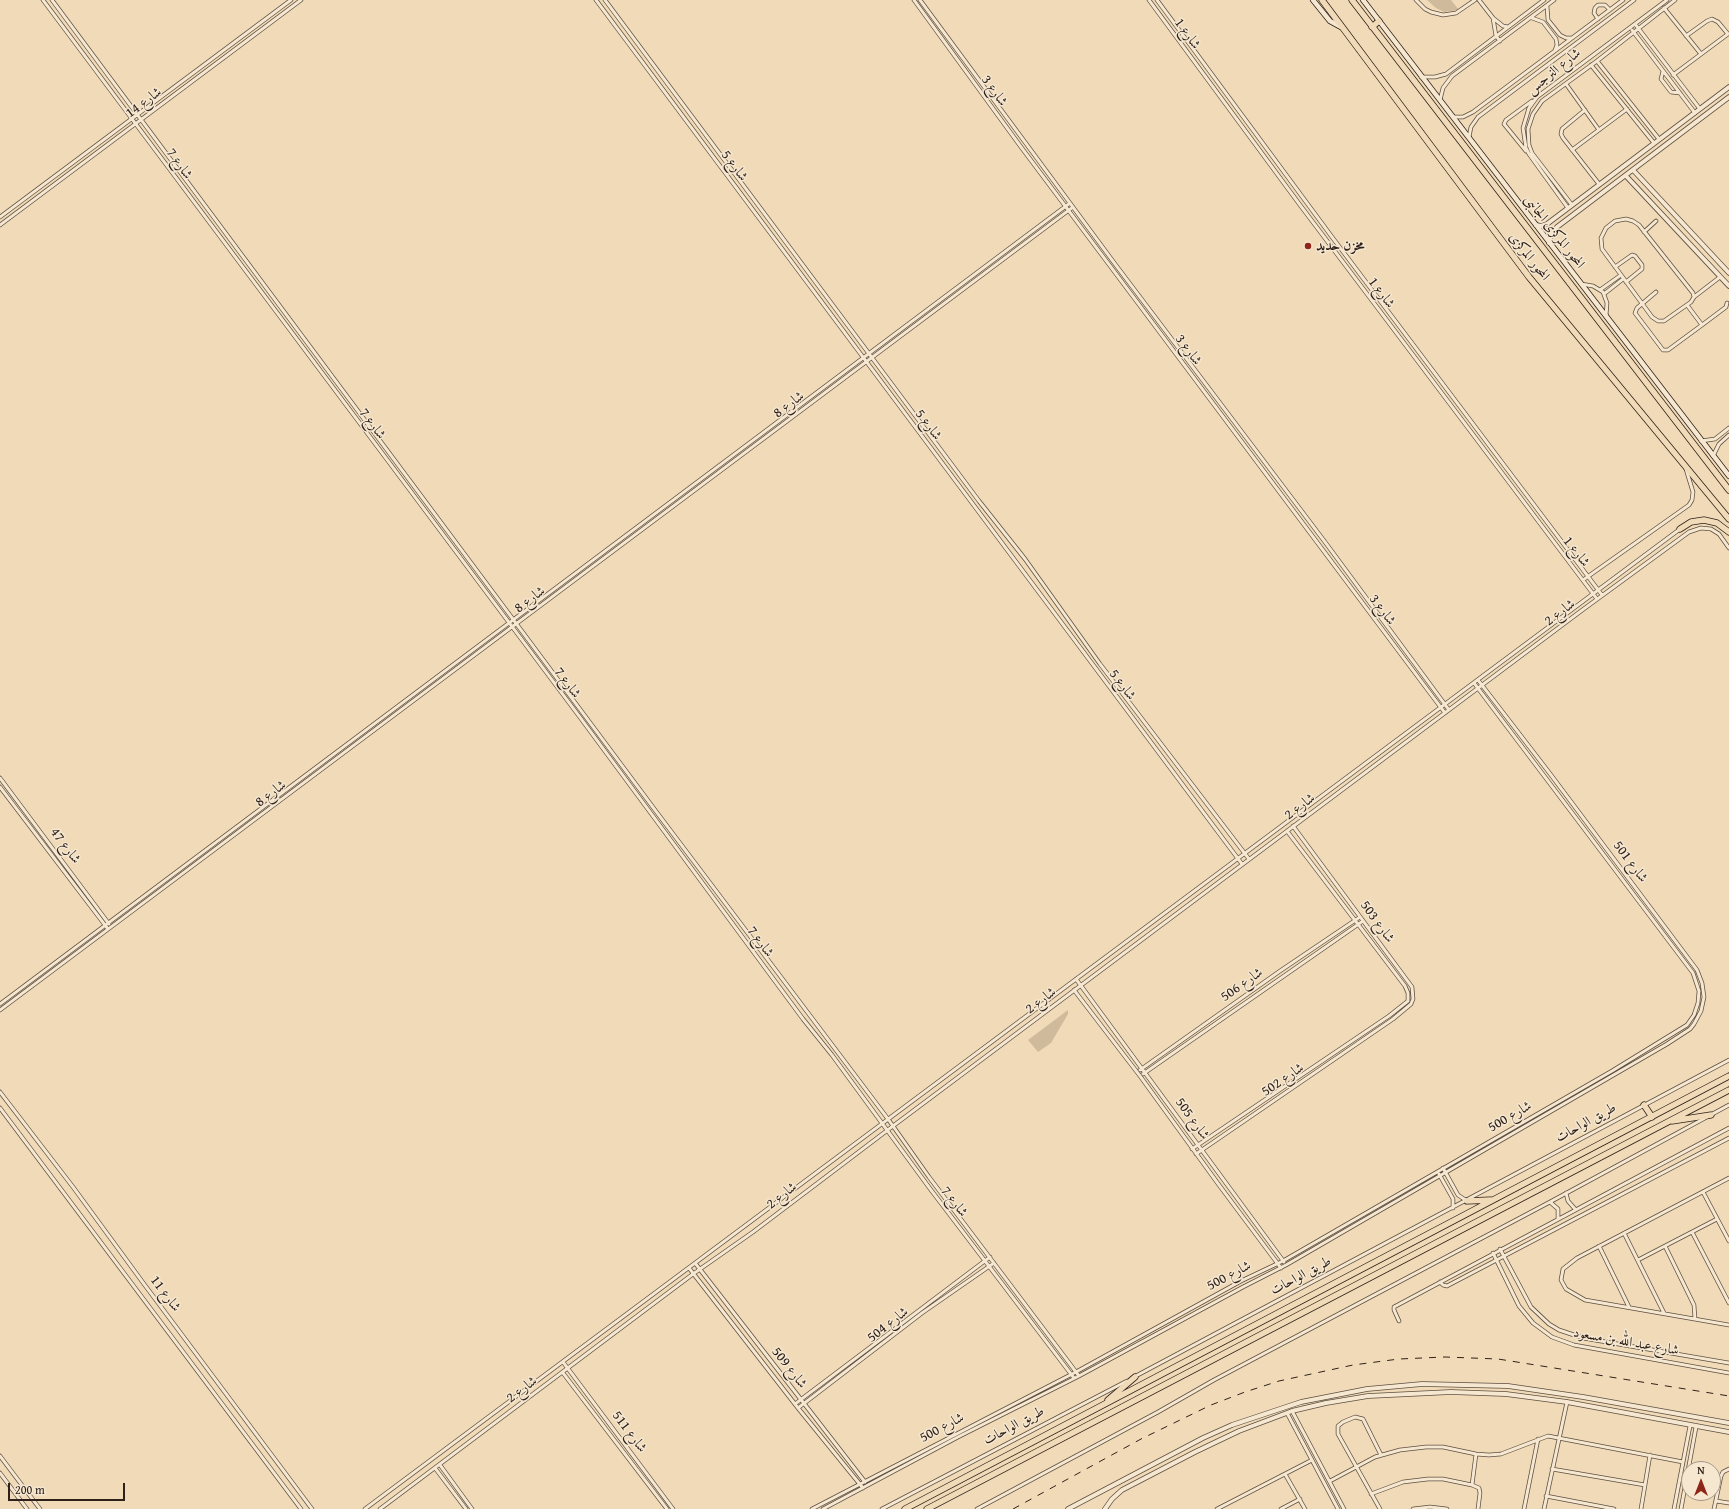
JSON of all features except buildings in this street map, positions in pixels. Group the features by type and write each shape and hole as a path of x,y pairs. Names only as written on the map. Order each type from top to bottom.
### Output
{"highway":[{"name":"المحور المركزى","path":"1322,0 1529,277 1729,519"},
{"name":"المحور المركزى","path":"1352,0 1729,490"},
{"path":"1372,27 1379,21"},
{"path":"1680,530 1695,521 1708,520 1721,524 1729,532"},
{"name":"طريق الواحات","path":"905,1509 1729,1076"},
{"path":"927,1509 1729,1090"},
{"path":"1644,1105 1652,1117"},
{"path":"1668,1121 1711,1115"},
{"path":"1467,1201 1494,1200"},
{"path":"1099,1408 1135,1377"}],"main road":[{"path":"1313,0 1330,21 1341,27"},
{"name":"المحور المركزى الجانبى","path":"1363,0 1549,244 1729,476"}],"street":[{"name":"شارع 7","path":"43,0 803,1019 1074,1378"},
{"name":"شارع 7","path":"52,0 513,620 1079,1376"},
{"name":"شارع 14","path":"0,217 291,0"},
{"name":"شارع 14","path":"0,225 301,0"},
{"name":"شارع 5","path":"596,0 1242,864"},
{"name":"شارع 5","path":"605,0 979,501 1037,576 1100,664 1249,859"},
{"name":"شارع 3","path":"914,0 1048,182 1445,713"},
{"name":"شارع 3","path":"920,0 1449,710"},
{"name":"شارع 1","path":"1149,0 1359,283 1597,599"},
{"name":"شارع 1","path":"1157,0 1364,279 1602,595"},
{"path":"1416,0 1422,8 1431,12 1447,15 1462,10 1475,0"},
{"path":"1479,0 1493,18 1503,26 1509,27"},
{"path":"1421,77 1435,77 1446,74 1544,0"},
{"path":"1440,102 1441,93 1450,79 1554,0"},
{"path":"1453,117 1463,117 1468,115 1623,0"},
{"path":"1469,139 1471,127 1478,117 1634,0"},
{"name":"شارع النرجس","path":"1570,207 1528,154 1523,134 1524,121 1529,108 1537,97 1667,0"},
{"name":"شارع النرجس","path":"1570,207 1532,153 1528,137 1530,122 1537,107 1542,101 1676,0"},
{"path":"1598,19 1594,13 1596,6 1604,4 1610,10"},
{"path":"1547,6 1546,13 1548,20 1560,35 1566,38 1572,38"},
{"path":"1664,8 1701,54"},
{"path":"1493,18 1496,36 1500,41"},
{"path":"1531,18 1543,22 1556,39 1557,45 1555,51"},
{"path":"1673,75 1729,35 1718,22 1712,19 1686,36"},
{"path":"1635,24 1700,108"},
{"path":"1630,28 1694,113"},
{"path":"1597,61 1659,139"},
{"path":"1591,65 1628,108 1654,143"},
{"path":"1663,71 1661,79 1671,92 1680,93"},
{"path":"1566,84 1599,130"},
{"path":"1535,225 1544,225 1570,207 1729,87"},
{"path":"1719,94 1725,100"},
{"path":"1528,154 1504,124 1506,120 1537,97"},
{"path":"1549,244 1551,234 1558,227 1729,97"},
{"path":"1572,150 1628,108"},
{"path":"996,112 1000,109"},
{"path":"1585,110 1561,131 1561,136 1599,184"},
{"path":"1633,170 1729,273"},
{"path":"1626,176 1729,286"},
{"path":"1048,182 1052,179"},
{"name":"شارع 8","path":"0,1004 1070,203"},
{"name":"شارع 8","path":"0,1010 1073,207"},
{"path":"1553,219 1554,224 1558,227"},
{"path":"1694,297 1692,290 1636,223 1626,219 1614,221 1606,228 1601,238 1604,253 1654,319 1662,322 1666,320 1687,305 1694,297 1720,277"},
{"path":"1644,232 1656,221"},
{"path":"1699,255 1705,253 1706,249"},
{"path":"1615,267 1632,255 1635,256 1642,265 1642,269 1626,282"},
{"path":"1710,265 1711,261 1717,260"},
{"path":"1600,290 1621,275"},
{"path":"1359,283 1364,279"},
{"path":"1604,294 1624,279"},
{"path":"1581,284 1593,286 1604,294 1607,303 1606,317"},
{"path":"1656,292 1636,309 1636,314 1663,350 1668,350 1702,326 1726,307 1728,303"},
{"path":"1687,305 1702,326"},
{"path":"1701,441 1712,440 1729,428"},
{"path":"1476,438 1481,434"},
{"path":"1722,434 1726,438"},
{"path":"1713,456 1717,447 1729,435"},
{"path":"1583,580 1689,505 1693,492 1685,464"},
{"name":"شارع 2","path":"380,1509 693,1274 752,1233 1602,595 1692,530 1704,528 1714,530 1719,534 1729,548"},
{"name":"شارع 2","path":"365,1509 1680,530"},
{"path":"1030,581 1037,576"},
{"name":"شارع 501","path":"1478,680 1697,970 1704,990 1703,1004 1698,1018 1690,1029 1650,1053"},
{"name":"شارع 501","path":"1474,683 1693,973 1699,997 1697,1009 1687,1025 1648,1049"},
{"name":"شارع 47","path":"0,778 112,926"},
{"name":"شارع 47","path":"0,787 108,929"},
{"name":"شارع 503","path":"1293,826 1412,988 1413,999 1405,1010 1382,1026"},
{"name":"شارع 503","path":"1287,831 1405,986 1408,997 1405,1004 1379,1022"},
{"name":"شارع 506","path":"1137,1072 1360,917"},
{"name":"شارع 506","path":"1140,1076 1363,921"},
{"path":"1320,944 1323,949"},
{"path":"1386,961 1389,957"},
{"name":"شارع 505","path":"1076,979 1286,1265"},
{"name":"شارع 505","path":"1074,990 1140,1076 1192,1149 1281,1268"},
{"path":"1379,1022 1382,1026"},
{"name":"شارع 502","path":"1192,1149 1379,1022"},
{"path":"1687,1025 1690,1029"},
{"name":"شارع 502","path":"1196,1154 1382,1026"},
{"path":"1349,1042 1352,1047"},
{"path":"1648,1049 1650,1053"},
{"name":"شارع 500","path":"812,1509 1040,1389 1076,1372 1241,1281 1278,1264 1648,1049"},
{"name":"شارع 500","path":"823,1509 958,1437 1079,1376 1281,1268 1493,1146 1650,1053"},
{"name":"طريق الواحات","path":"882,1509 1135,1377 1729,1060"},
{"path":"1581,1089 1583,1093"},
{"name":"شارع 11","path":"0,1092 73,1187 312,1509"},
{"path":"977,1509 1158,1412 1214,1380 1550,1202 1729,1105"},
{"name":"شارع 11","path":"0,1108 301,1509"},
{"path":"1516,1126 1519,1130"},
{"path":"1399,1321 1394,1307 1500,1249 1729,1128"},
{"path":"1440,1282 1442,1286 1447,1286 1729,1138"},
{"path":"1490,1141 1493,1146"},
{"path":"1443,1168 1458,1195 1467,1201"},
{"path":"1438,1171 1453,1199 1453,1208"},
{"path":"1729,1178 1599,1246 1568,1264 1563,1269 1561,1274 1563,1285 1571,1293 1585,1300 1729,1325"},
{"path":"1410,1188 1412,1192"},
{"path":"1703,1192 1729,1241"},
{"path":"1566,1193 1568,1201 1575,1209"},
{"path":"1550,1202 1558,1209 1558,1219"},
{"path":"1638,1260 1717,1219"},
{"path":"746,1225 752,1233"},
{"path":"1624,1232 1664,1313"},
{"path":"1692,1232 1729,1303"},
{"path":"1599,1246 1629,1307"},
{"path":"1665,1246 1694,1305 1695,1319"},
{"name":"شارع عبد الله بن مسعود","path":"1500,1249 1531,1307 1539,1316 1559,1330 1583,1338 1729,1364"},
{"name":"شارع عبد الله بن مسعود","path":"1493,1253 1519,1306 1542,1331 1552,1337 1574,1345 1729,1373"},
{"name":"شارع 504","path":"798,1408 990,1257"},
{"name":"شارع 504","path":"795,1404 994,1262"},
{"name":"شارع 509","path":"695,1263 868,1485"},
{"name":"شارع 509","path":"689,1268 745,1341 863,1488"},
{"path":"956,1283 959,1286"},
{"path":"745,1341 751,1336"},
{"path":"180,1348 188,1343"},
{"name":"شارع 511","path":"563,1362 673,1509"},
{"path":"1723,1372 1725,1363"},
{"name":"شارع 511","path":"563,1373 667,1509"},
{"path":"1068,1509 1203,1438 1232,1425 1284,1407 1323,1396 1367,1389 1422,1384 1508,1386 1729,1423"},
{"path":"1040,1389 1043,1394"},
{"path":"1536,1398 1537,1390"},
{"path":"1105,1509 1117,1495 1129,1486 1240,1431 1292,1411 1326,1403 1384,1394 1465,1392 1506,1394 1567,1402 1690,1426 1729,1432"},
{"path":"1544,1509 1567,1402"},
{"path":"1292,1411 1344,1509"},
{"path":"1287,1413 1338,1509"},
{"path":"991,1415 994,1419"},
{"path":"1380,1509 1338,1434 1337,1428 1343,1422 1355,1417 1363,1419 1381,1455"},
{"path":"1683,1461 1690,1426"},
{"path":"1680,1509 1696,1427"},
{"path":"955,1434 958,1437"},
{"path":"1330,1481 1381,1455 1409,1448 1426,1447 1459,1449 1476,1454 1501,1454 1548,1436 1681,1462"},
{"path":"1524,1509 1538,1439"},
{"path":"828,1445 833,1442"},
{"path":"1472,1485 1476,1454"},
{"path":"1641,1509 1650,1455"},
{"path":"0,1456 40,1509"},
{"path":"436,1456 472,1509"},
{"path":"1218,1509 1312,1460"},
{"path":"435,1468 466,1509"},
{"path":"1721,1476 1725,1470 1729,1468"},
{"path":"1552,1469 1645,1485"},
{"path":"1674,1509 1681,1472"},
{"path":"0,1473 27,1509"},
{"path":"1285,1474 1305,1509"},
{"path":"1125,1479 1129,1486"},
{"path":"1371,1494 1392,1485 1414,1480 1443,1479 1476,1486 1480,1490 1478,1509"},
{"path":"1546,1496 1614,1509"},
{"path":"1281,1509 1300,1499"},
{"path":"1714,1509 1716,1501 1729,1503"},
{"path":"1413,1509 1430,1507 1447,1509"}],"shaded area":[{"path":"1427,0 1451,0 1459,10 1444,12 1436,8"},
{"path":"1068,1010 1068,1014 1051,1043 1038,1052 1028,1040"}],"railway":[{"path":"1013,1509 1141,1439 1211,1405 1279,1381 1353,1365 1399,1359 1445,1357 1498,1359 1729,1396"}],"place":[{"name":"مخزن حديد","path":"1308,246"}]}
